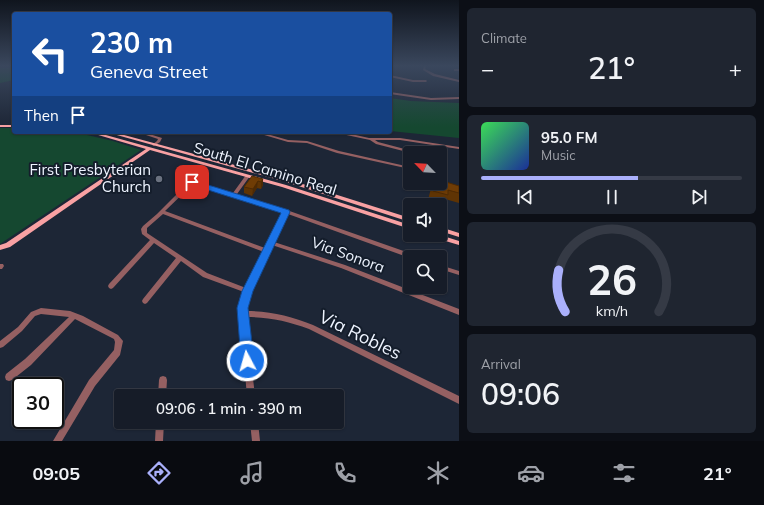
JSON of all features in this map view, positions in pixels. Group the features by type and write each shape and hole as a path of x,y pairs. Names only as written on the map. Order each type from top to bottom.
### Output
{"main road":[{"path":"0,122 12,123"},
{"path":"0,126 12,126"},
{"name":"South El Camino Real","path":"98,134 292,182 403,218"},
{"name":"South El Camino Real","path":"114,134 403,225"},
{"path":"0,248 152,147"},
{"path":"248,176 253,175 285,183 292,182"},
{"path":"447,231 459,235"},
{"path":"447,239 459,243"}],"street":[{"path":"392,93 441,100 459,98"},
{"path":"146,134 160,138 159,141 152,147"},
{"path":"264,134 288,140 311,143 338,152 403,166"},
{"path":"346,134 372,140 400,140 459,148"},
{"path":"372,140 377,143 403,150"},
{"path":"234,195 248,176"},
{"path":"247,291 205,274 145,234 144,229 192,182 286,212 403,253"},
{"path":"162,212 267,251"},
{"path":"250,389 242,308 247,291 286,212"},
{"path":"111,286 152,239"},
{"name":"Via Sonora","path":"271,243 350,269 459,312"},
{"path":"145,301 180,258"},
{"path":"447,270 459,274"},
{"path":"0,345 20,330 33,314 41,311 70,314 81,318 116,337 119,341 117,352 92,383 57,441"},
{"name":"Via Robles","path":"243,314 262,314 289,318 459,400"},
{"path":"10,377 28,362 74,316"},
{"path":"162,389 163,380"},
{"path":"159,441 160,429"},
{"path":"255,429 256,441"}],"green space":[{"path":"392,98 411,101 459,103 459,138 392,131"},
{"path":"0,128 12,128 12,134 83,134 113,141 141,150 0,244"}],"building":[{"path":"252,176 263,179 261,182 258,181 253,189 244,187"},
{"path":"447,182 459,186 459,193 448,190 448,195 433,191 447,190"}],"place":[{"name":"First Presbyterian Church","path":"159,179"}],"route":[{"path":"192,182 286,212 247,291 242,308 247,361"}]}
